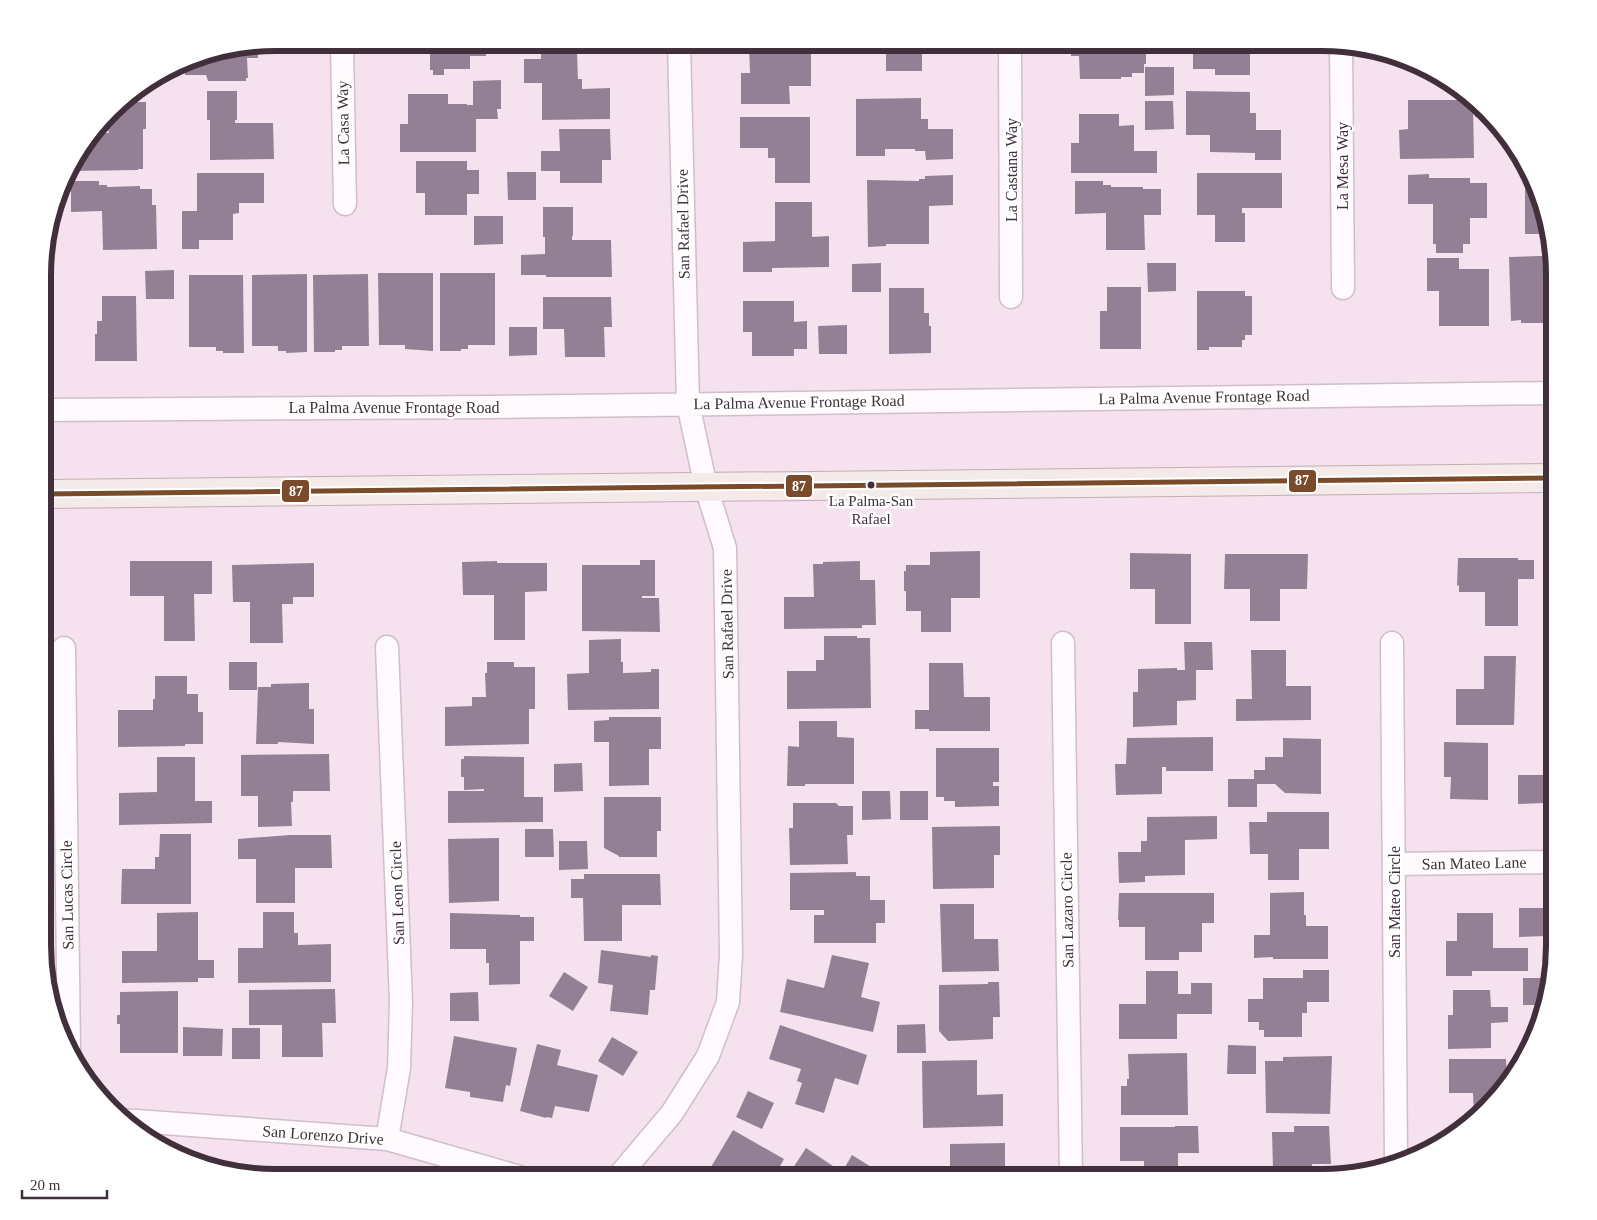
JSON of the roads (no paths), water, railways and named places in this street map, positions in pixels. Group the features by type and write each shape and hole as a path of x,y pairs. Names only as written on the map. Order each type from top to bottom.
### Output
{"main road":[{"path":"51,494 1546,478"}],"street":[{"name":"La Casa Way","path":"342,51 345,204"},
{"name":"San Rafael Drive","path":"625,1169 672,1113 708,1056 728,1002 731,955 725,548 706,487 688,404 679,51"},
{"name":"La Castana Way","path":"1010,51 1011,297"},
{"name":"La Mesa Way","path":"1341,52 1343,288"},
{"name":"La Palma Avenue Frontage Road","path":"51,410 1546,393"},
{"name":"San Lazaro Circle","path":"1064,643 1071,1169"},
{"name":"San Mateo Circle","path":"1392,643 1396,1156"},
{"name":"San Leon Circle","path":"387,647 401,1002 399,1068 387,1139"},
{"name":"San Lucas Circle","path":"64,648 69,1033"},
{"name":"San Mateo Lane","path":"1394,864 1546,862"},
{"name":"San Lorenzo Drive","path":"137,1121 387,1139 492,1169"}],"place":[{"name":"La Palma-San Rafael","path":"871,485"}]}
